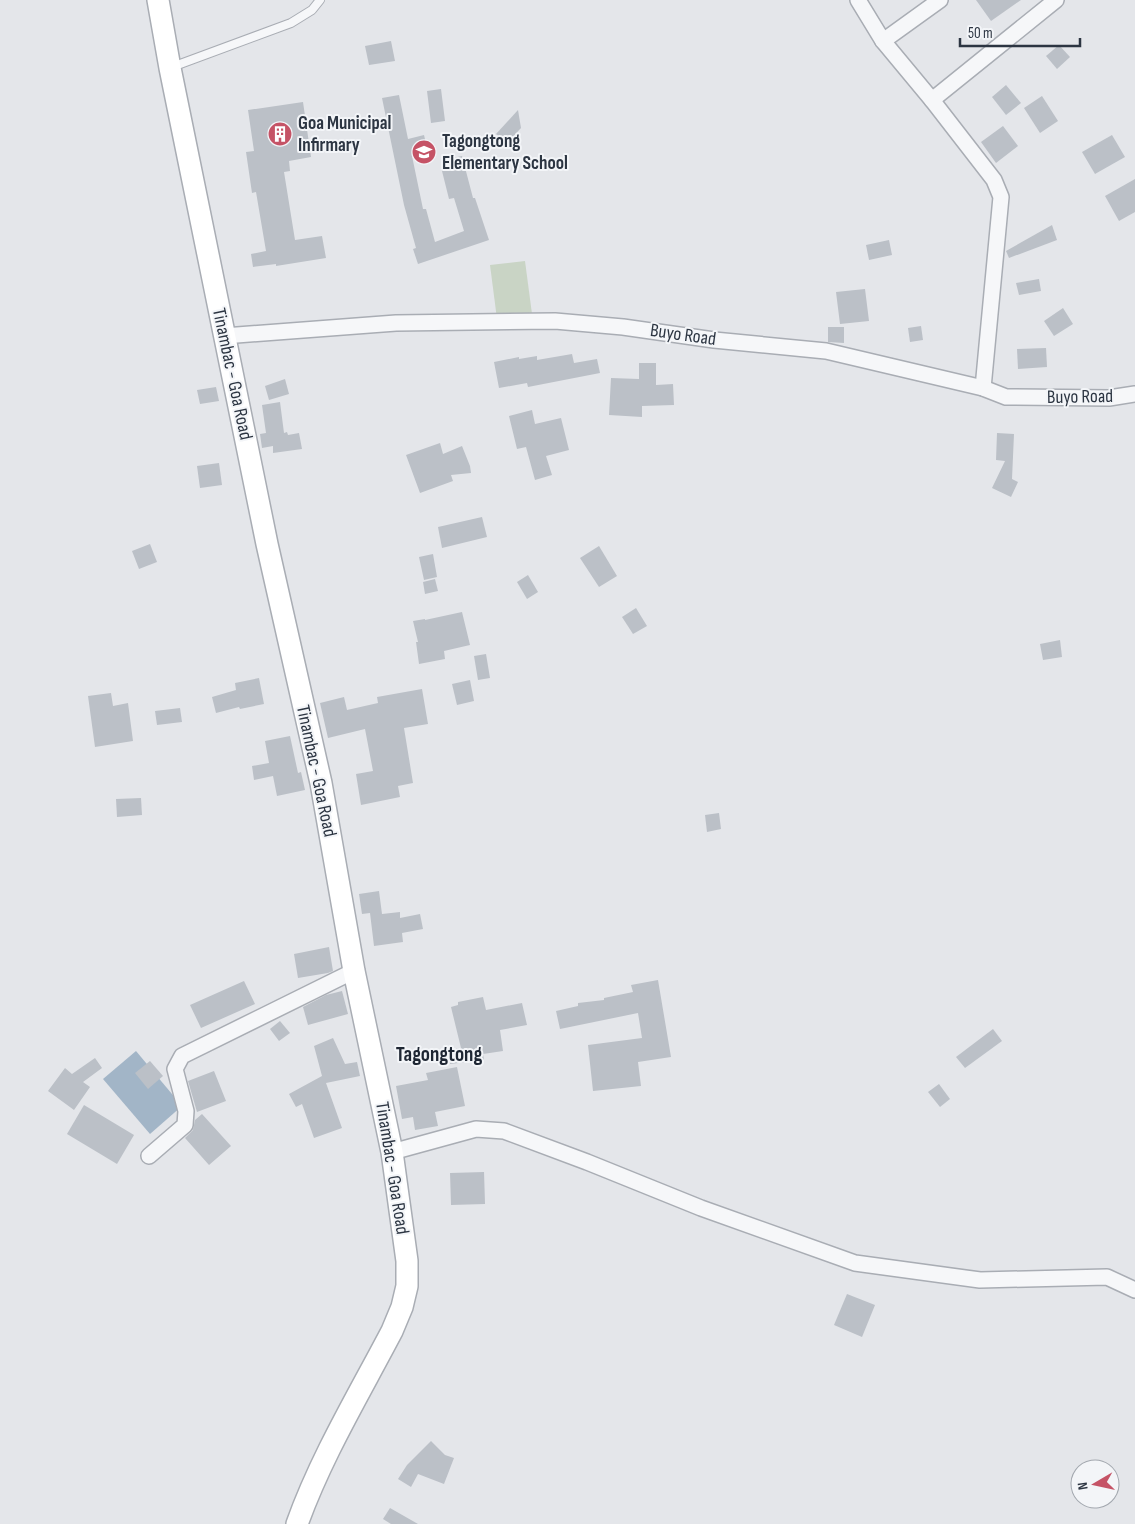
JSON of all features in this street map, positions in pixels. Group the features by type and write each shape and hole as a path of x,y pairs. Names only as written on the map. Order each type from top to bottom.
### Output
{"main road":[{"name":"Tinambac - Goa Road","path":"158,0 170,68 267,544 321,783 354,971 392,1152 407,1261 407,1286 402,1307 392,1331 318,1472 297,1524"}],"street":[{"path":"858,0 883,41 994,180 1001,197 983,388"},
{"path":"883,41 940,0"},
{"path":"932,100 1056,0"},
{"name":"Buyo Road","path":"224,336 396,322 556,321 826,351 983,388 1006,397 1109,398 1135,394"},
{"path":"149,1156 185,1125 186,1111 175,1069 182,1056 354,971"},
{"path":"392,1152 476,1129 504,1131 701,1208 855,1263 980,1280 1107,1277 1135,1290"}],"lane":[{"path":"170,68 291,23 312,10 320,0"}],"green space":[{"path":"525,261 532,314 497,319 490,265"}],"water":[{"path":"136,1051 182,1106 150,1134 103,1079"}],"building":[{"path":"976,0 1021,0 991,21"},
{"path":"391,41 395,61 369,65 365,46"},
{"path":"1059,45 1070,57 1057,69 1046,56"},
{"path":"1006,85 1021,103 1006,115 992,97"},
{"path":"441,89 445,121 431,123 427,91"},
{"path":"399,95 408,139 424,135 428,152 412,156 423,209 426,209 435,242 464,231 454,198 449,199 441,167 448,159 462,156 473,198 475,198 489,240 418,264 413,249 416,248 404,205 382,98"},
{"path":"1042,96 1058,121 1040,133 1024,108"},
{"path":"303,102 311,157 289,161 290,171 284,172 295,240 322,236 326,258 276,266 276,264 253,267 251,254 266,251 256,192 252,193 246,152 254,151 248,110"},
{"path":"518,110 521,128 507,143 496,134"},
{"path":"1003,126 1018,146 996,163 981,142"},
{"path":"1112,135 1125,157 1095,174 1082,152"},
{"path":"1135,179 1135,212 1119,221 1105,196"},
{"path":"1052,225 1057,240 1009,258 1006,251"},
{"path":"889,240 892,255 869,260 866,245"},
{"path":"1039,279 1041,291 1019,295 1016,283"},
{"path":"865,289 869,321 840,324 836,292"},
{"path":"1063,308 1073,324 1054,336 1044,321"},
{"path":"921,326 923,340 910,342 908,328"},
{"path":"828,327 844,327 844,343 828,342"},
{"path":"1046,348 1047,367 1018,369 1017,349"},
{"path":"572,354 574,363 597,359 600,373 528,387 527,383 499,388 494,362 519,357 519,359 537,356 537,360"},
{"path":"639,363 656,363 656,385 673,384 674,405 642,406 642,417 609,415 611,378 639,379"},
{"path":"285,379 289,394 269,400 265,386"},
{"path":"216,387 219,401 200,404 197,390"},
{"path":"280,402 284,433 287,432 288,435 299,433 302,449 273,453 273,446 262,448 260,434 266,433 262,405"},
{"path":"532,410 535,424 561,418 569,450 546,456 552,475 535,480 526,447 517,449 509,416"},
{"path":"997,433 1014,434 1012,479 1018,482 1011,497 992,488 1005,461 996,460"},
{"path":"440,443 443,454 462,446 471,473 451,475 453,481 420,493 406,455"},
{"path":"219,463 222,485 200,488 197,466"},
{"path":"482,517 487,537 442,548 438,527"},
{"path":"150,544 157,562 139,569 132,551"},
{"path":"599,546 617,576 599,587 580,558"},
{"path":"433,554 437,577 424,580 419,557"},
{"path":"528,575 538,592 527,599 517,582"},
{"path":"435,579 438,591 425,594 423,582"},
{"path":"636,608 647,626 633,634 622,617"},
{"path":"462,612 470,645 444,651 445,659 419,664 416,642 418,642 413,621"},
{"path":"1060,640 1062,657 1043,660 1040,644"},
{"path":"486,654 490,678 478,680 474,656"},
{"path":"259,678 264,704 240,709 239,707 216,713 212,697 236,690 235,683"},
{"path":"470,680 474,701 457,705 452,684"},
{"path":"422,689 428,724 404,728 413,783 398,786 400,797 361,805 356,774 373,771 365,729 328,738 320,703 344,697 347,710 378,703 377,697"},
{"path":"111,693 113,706 128,703 133,741 95,747 88,696"},
{"path":"180,708 182,722 157,725 155,711"},
{"path":"290,736 298,773 301,772 305,790 277,796 273,776 254,780 252,766 269,763 265,741"},
{"path":"141,798 142,815 117,817 116,799"},
{"path":"719,813 721,829 707,832 705,815"},
{"path":"379,891 382,914 400,912 400,918 420,914 423,929 402,933 403,942 374,946 370,913 362,914 359,894"},
{"path":"329,947 333,971 298,978 294,954"},
{"path":"658,980 671,1057 638,1062 641,1086 593,1091 588,1045 642,1038 638,1013 560,1029 556,1011 578,1006 578,1003 604,1000 604,998 633,992 631,985"},
{"path":"244,981 255,1004 201,1028 190,1005"},
{"path":"342,991 348,1014 308,1025 303,1007 326,995"},
{"path":"483,997 486,1010 522,1003 527,1025 500,1030 503,1051 483,1054 484,1060 450,1064 448,1050 461,1048 451,1007 458,1005 458,1002"},
{"path":"280,1021 290,1033 279,1041 270,1029"},
{"path":"993,1029 1002,1041 965,1068 956,1057"},
{"path":"333,1038 345,1064 357,1062 360,1076 326,1083 342,1128 314,1138 302,1104 296,1107 289,1094 322,1076 314,1046"},
{"path":"95,1058 102,1068 83,1082 90,1087 74,1110 48,1091 65,1068 72,1074"},
{"path":"150,1061 163,1076 148,1089 135,1073"},
{"path":"457,1067 465,1106 435,1112 438,1126 415,1130 413,1117 402,1119 396,1086 428,1080 426,1073"},
{"path":"214,1071 226,1101 197,1112 188,1081"},
{"path":"939,1084 950,1099 940,1107 928,1092"},
{"path":"84,1105 134,1135 117,1164 67,1134"},
{"path":"202,1114 231,1146 209,1165 185,1138 193,1130 195,1120"},
{"path":"484,1172 485,1204 451,1205 450,1173"},
{"path":"847,1294 875,1305 862,1337 834,1325"},
{"path":"431,1441 445,1455 454,1458 444,1484 418,1474 411,1487 398,1479 407,1465"},
{"path":"390,1508 418,1524 391,1524 383,1519"}],"place":[{"name":"Goa Municipal Infirmary","path":"280,134"},
{"name":"Tagongtong Elementary School","path":"424,152"}],"district":[{"name":"Tagongtong","path":"439,1054"}]}
